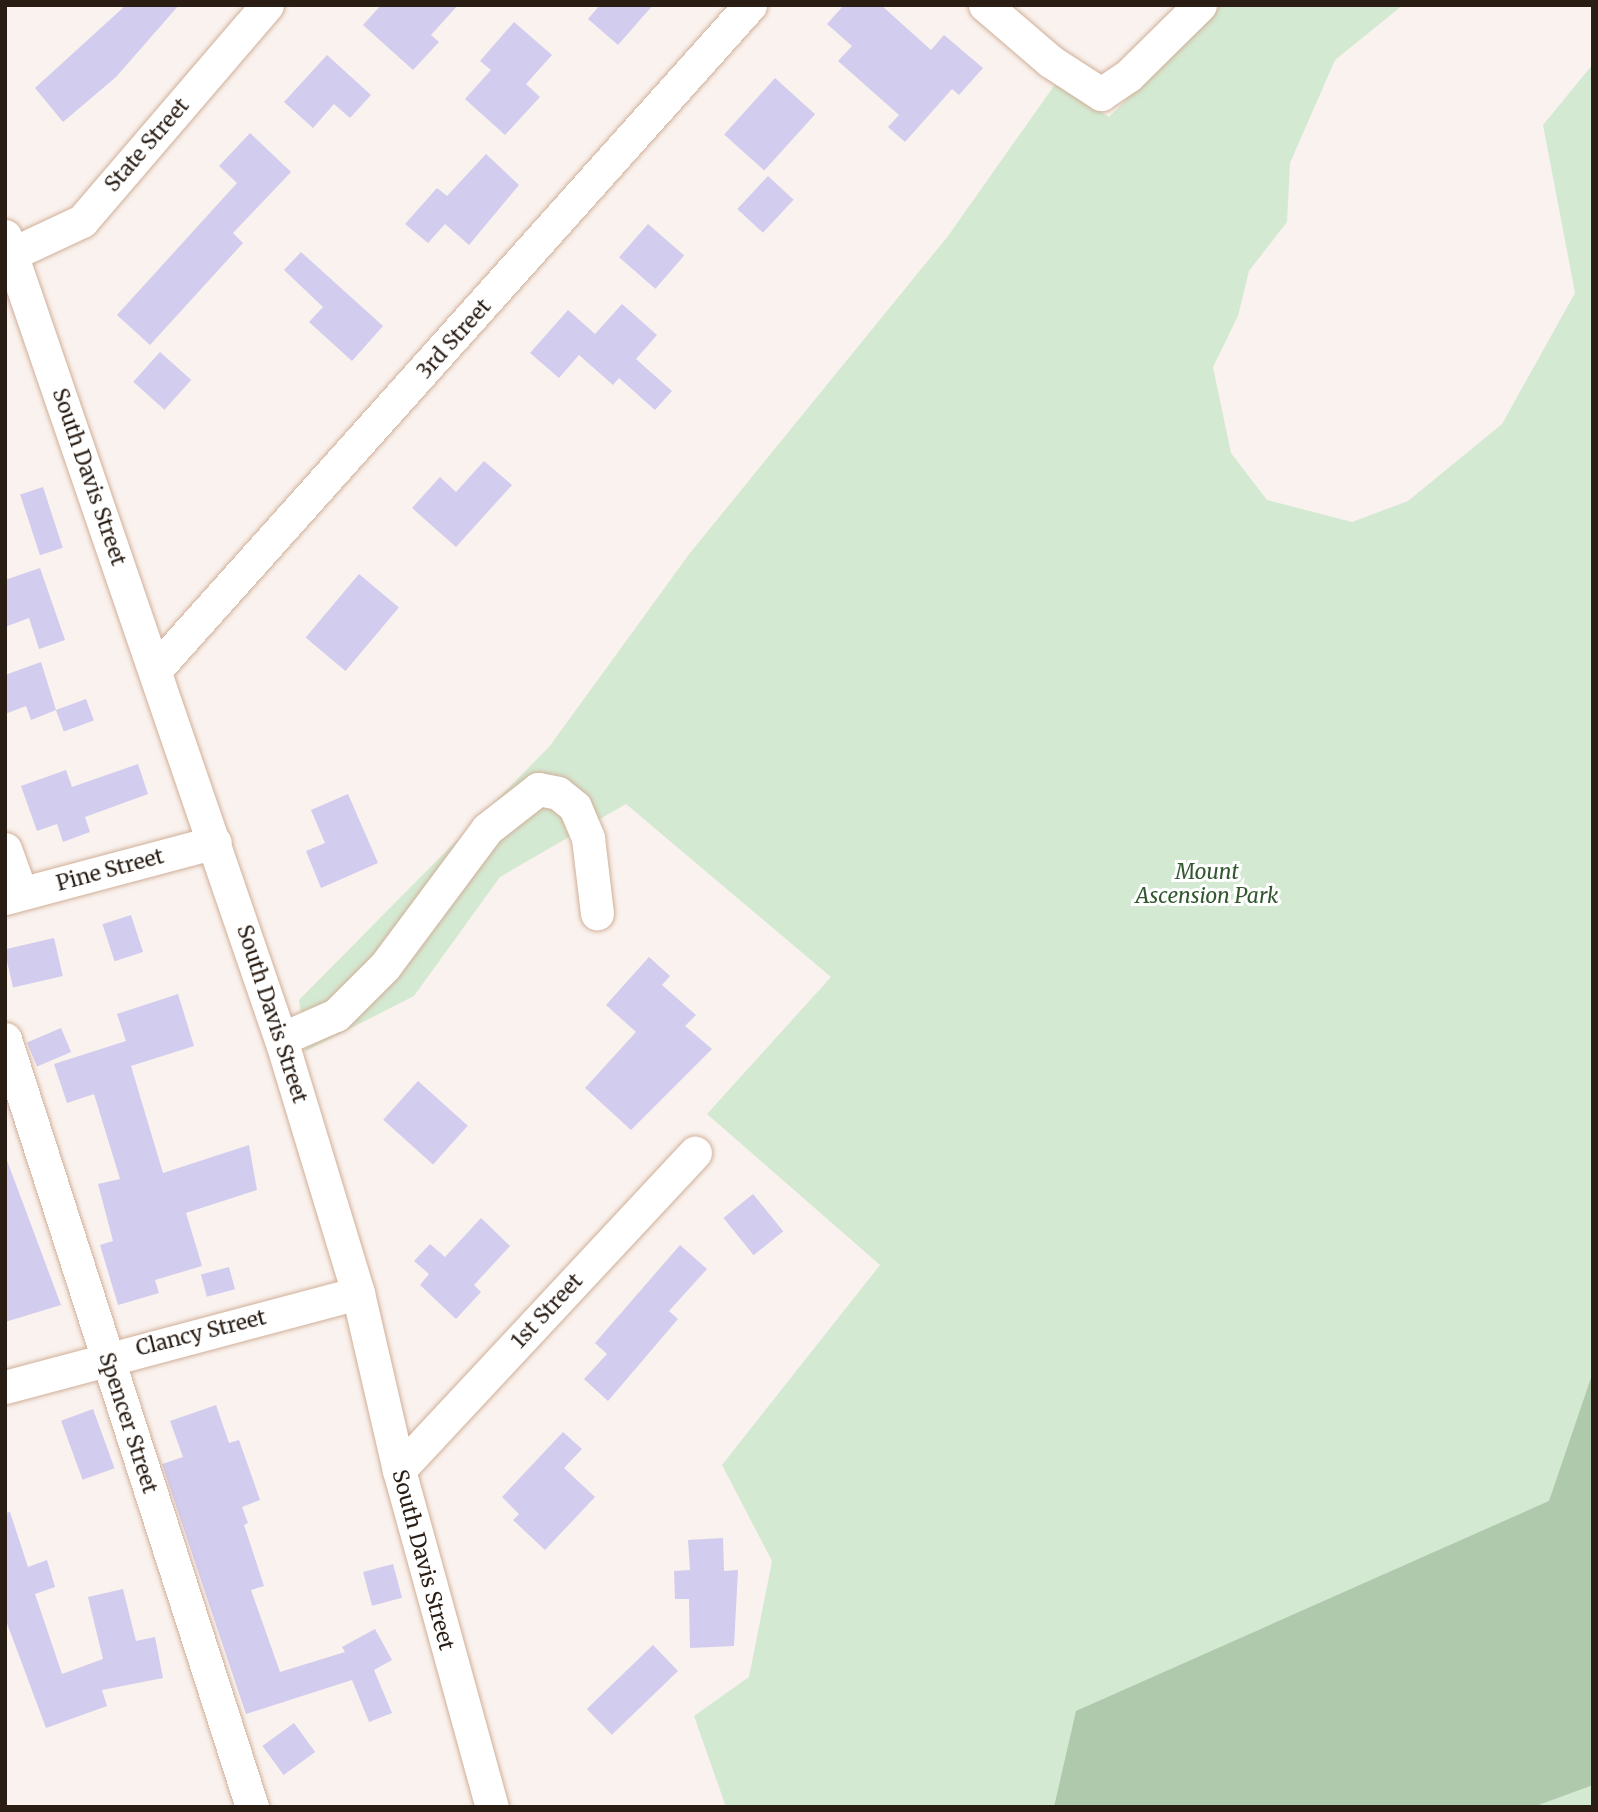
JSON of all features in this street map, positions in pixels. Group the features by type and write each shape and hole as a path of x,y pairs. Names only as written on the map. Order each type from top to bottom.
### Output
{"street":[{"name":"State Street","path":"7,249 82,221 267,5"},
{"name":"3rd Street","path":"156,669 750,5"},
{"path":"985,5 1050,61 1101,94 1128,76 1200,5"},
{"name":"South Davis Street","path":"7,249 156,669 281,1040 358,1293 399,1470 492,1807"},
{"path":"281,1040 336,1015 385,966 488,829 538,789 558,793 575,807 588,838 597,913"},
{"name":"Pine Street","path":"13,896 215,842"},
{"path":"5,849 13,896"},
{"name":"Spencer Street","path":"5,1039 252,1807"},
{"name":"1st Street","path":"399,1470 695,1153"},
{"name":"Clancy Street","path":"5,1387 107,1357 358,1293"}],"green space":[{"name":"Mount Ascension Park","path":"1221,5 1403,5 1335,60 1290,163 1287,222 1249,271 1238,316 1213,367 1231,453 1267,500 1352,522 1408,501 1502,424 1575,293 1543,125 1593,64 1593,1807 726,1807 694,1716 749,1677 772,1561 722,1465 880,1265 707,1114 831,977 626,804 500,877 414,996 306,1051 299,1000 549,747 690,553 948,236 1056,83 1109,117"},
{"path":"1593,1372 1593,1785 1533,1807 1054,1807 1076,1711 1549,1501"}],"building":[{"path":"126,5 179,5 116,77 63,122 35,88"},
{"path":"381,5 458,5 431,35 439,42 413,70 363,25"},
{"path":"600,5 653,5 618,45 588,19"},
{"path":"844,5 881,5 931,50 944,35 983,68 959,95 952,89 905,142 888,127 899,115 838,61 852,46 827,24"},
{"path":"514,22 552,55 526,84 540,97 505,135 465,99 491,70 480,61"},
{"path":"327,55 371,95 350,118 334,104 313,128 284,102"},
{"path":"775,78 815,114 764,171 724,134"},
{"path":"250,133 291,172 233,233 243,243 150,345 117,315 237,183 219,166"},
{"path":"486,154 519,185 469,245 445,224 428,243 405,224 437,188 447,196"},
{"path":"768,176 794,200 763,233 737,209"},
{"path":"648,224 684,255 655,289 619,257"},
{"path":"301,252 383,326 352,361 309,322 323,307 284,270"},
{"path":"622,304 657,335 636,359 672,391 655,410 619,378 613,385 579,355 559,378 530,353 568,310 595,334"},
{"path":"160,352 191,380 164,410 133,382"},
{"path":"484,461 512,485 456,547 412,508 440,477 456,492"},
{"path":"43,487 63,548 40,555 20,494"},
{"path":"40,568 65,640 39,649 29,618 5,627 5,580"},
{"path":"359,574 399,607 345,671 306,638"},
{"path":"41,662 56,710 31,720 26,706 5,714 5,675"},
{"path":"86,699 94,721 64,732 56,710"},
{"path":"138,764 148,794 85,817 90,832 63,842 57,824 37,831 21,786 66,770 72,787"},
{"path":"348,794 378,863 321,888 306,851 325,843 311,810"},
{"path":"131,915 143,952 115,961 102,924"},
{"path":"54,938 63,976 13,987 5,949"},
{"path":"649,957 670,976 662,985 696,1015 685,1026 712,1049 631,1130 585,1088 636,1032 606,1005"},
{"path":"178,994 194,1046 131,1066 163,1173 249,1145 257,1190 186,1213 202,1266 155,1280 159,1293 118,1305 100,1245 113,1241 98,1184 120,1179 94,1094 67,1103 54,1064 126,1041 117,1014"},
{"path":"61,1028 71,1052 37,1066 27,1042"},
{"path":"418,1081 468,1126 433,1164 383,1120"},
{"path":"5,1155 61,1305 5,1322"},
{"path":"753,1194 783,1231 754,1255 723,1218"},
{"path":"481,1218 510,1246 474,1285 481,1292 456,1319 420,1285 429,1274 414,1261 430,1244 445,1257"},
{"path":"680,1245 707,1269 669,1311 678,1319 608,1401 584,1379 607,1354 595,1343"},
{"path":"229,1267 235,1289 207,1297 201,1275"},
{"path":"216,1405 229,1443 239,1440 260,1500 242,1507 248,1523 244,1525 264,1586 251,1590 280,1672 345,1652 342,1647 375,1629 392,1660 374,1670 392,1713 369,1722 352,1680 246,1714 162,1464 183,1457 170,1421"},
{"path":"93,1409 115,1468 83,1480 61,1421"},
{"path":"563,1432 582,1449 564,1468 595,1497 545,1550 513,1520 519,1514 502,1497"},
{"path":"10,1512 28,1567 47,1560 55,1587 35,1594 62,1674 103,1659 88,1597 123,1589 136,1641 155,1637 163,1678 102,1690 107,1706 46,1728 5,1618 5,1513"},
{"path":"723,1538 724,1571 738,1570 734,1646 690,1648 689,1599 675,1599 674,1571 690,1570 688,1540"},
{"path":"393,1564 402,1598 372,1606 363,1572"},
{"path":"653,1645 678,1671 612,1735 587,1709"},
{"path":"294,1723 315,1752 284,1775 262,1746"}]}
